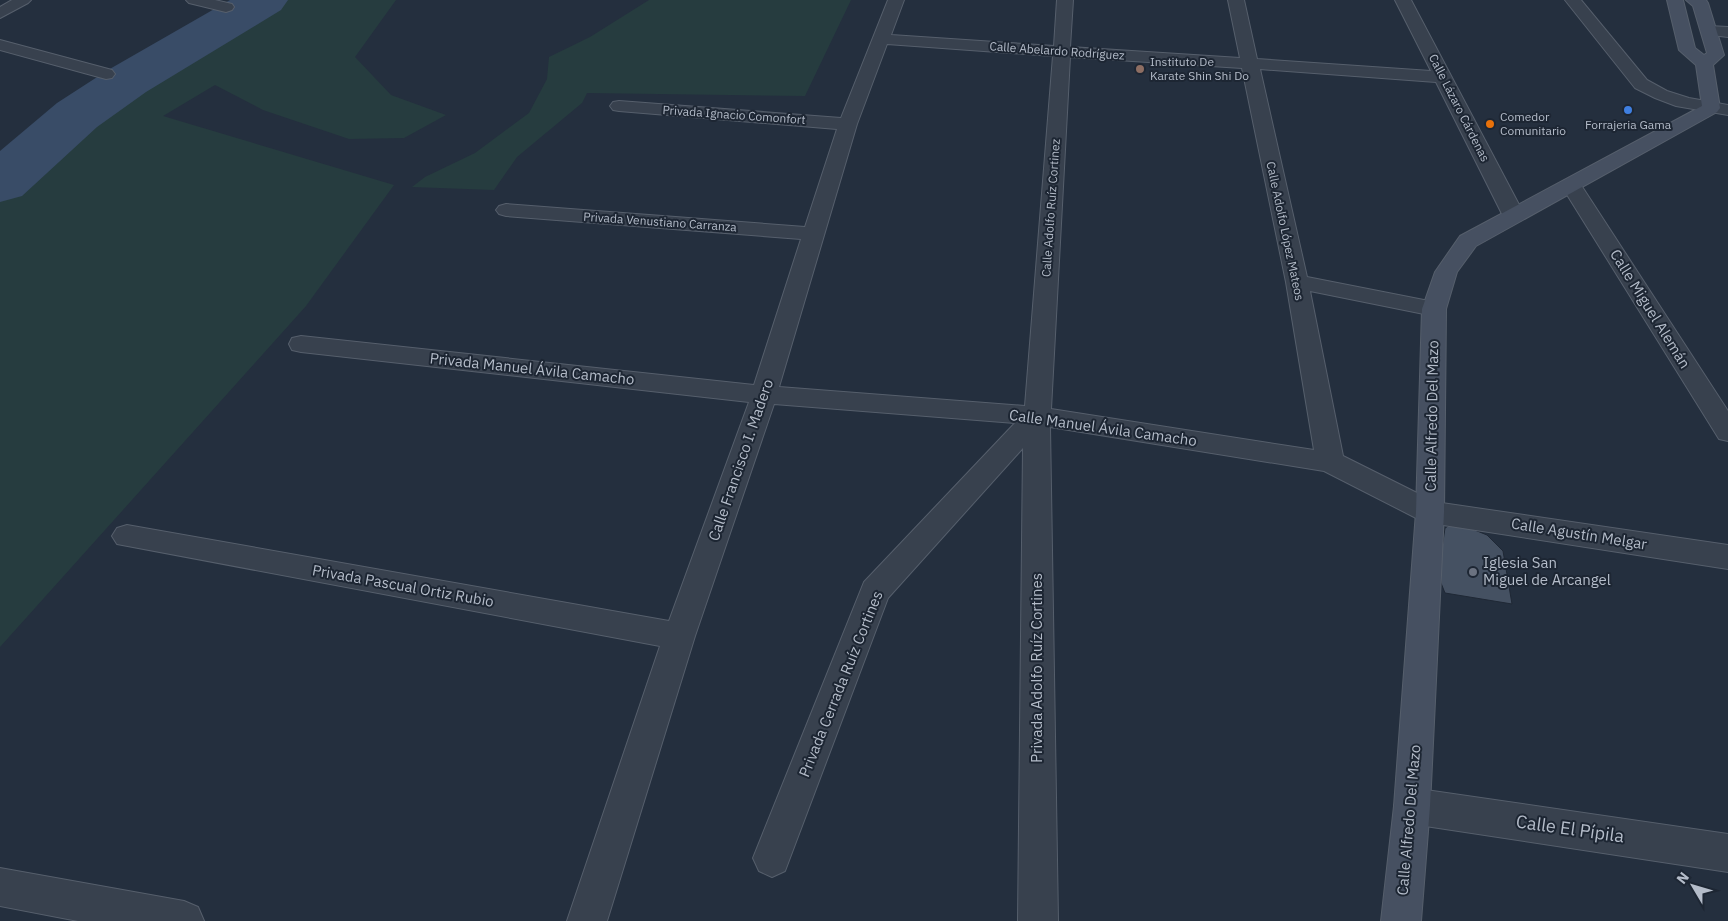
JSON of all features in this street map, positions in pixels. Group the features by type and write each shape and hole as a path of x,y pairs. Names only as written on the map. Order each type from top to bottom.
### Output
{"main road":[{"path":"1675,0 1687,50 1704,63 1722,114"},
{"path":"1694,0 1700,3 1716,55 1704,63"},
{"name":"Calle Alfredo Del Mazo","path":"1401,921 1412,806 1430,512 1434,309 1446,272 1468,241 1571,186 1722,114"}],"street":[{"path":"0,13 23,0"},
{"path":"194,0 226,7"},
{"name":"Calle Francisco I. Madero","path":"587,921 679,636 764,395 848,124 896,0"},
{"name":"Calle Adolfo Ruíz Cortinez","path":"1037,416 1065,0"},
{"name":"Calle Adolfo López Mateos","path":"1236,0 1296,282 1330,462"},
{"name":"Calle Lázaro Cárdenas","path":"1403,0 1514,216"},
{"path":"1573,0 1641,84 1662,95 1722,114"},
{"path":"1709,31 1728,32"},
{"name":"Calle Abelardo Rodríguez","path":"882,38 1062,52 1250,62 1443,77"},
{"path":"0,45 106,74"},
{"name":"Privada Ignacio Comonfort","path":"619,106 848,124"},
{"name":"Calle Miguel Alemán","path":"1571,186 1728,432"},
{"name":"Privada Venustiano Carranza","path":"506,210 814,234"},
{"path":"1296,282 1434,309"},
{"name":"Privada Manuel Ávila Camacho","path":"301,344 764,395"},
{"name":"Calle Manuel Ávila Camacho","path":"764,395 1037,416 1330,462 1430,512"},
{"name":"Privada Cerrada Ruíz Cortines","path":"772,858 875,591 1037,416"},
{"name":"Privada Adolfo Ruíz Cortines","path":"1037,416 1038,921"},
{"name":"Calle Agustín Melgar","path":"1430,512 1728,557"},
{"name":"Privada Pascual Ortiz Rubio","path":"127,536 679,636"},
{"name":"Calle El Pípila","path":"1412,806 1728,853"},
{"path":"0,887 184,921"}],"green space":[{"path":"281,0 396,0 355,57 391,95 446,115 404,138 349,139 263,110 215,85 163,116 394,185 306,306 0,647 0,195 93,104 247,21"},
{"path":"649,0 851,0 805,96 587,93 582,103 517,157 494,190 412,187 425,177 475,153 529,113 547,79 549,57 590,37"}],"building":[{"name":"Iglesia San Miguel de Arcangel","path":"1455,522 1487,535 1503,551 1512,604 1445,593 1441,583 1440,561 1445,528"}],"waterway":[{"path":"0,183 77,115 127,81 264,0"}],"place":[{"name":"Instituto De Karate Shin Shi Do","path":"1140,69"},
{"name":"Forrajeria Gama","path":"1628,110"},
{"name":"Comedor Comunitario","path":"1490,124"},
{"name":"Iglesia San Miguel de Arcangel","path":"1473,572"}]}
